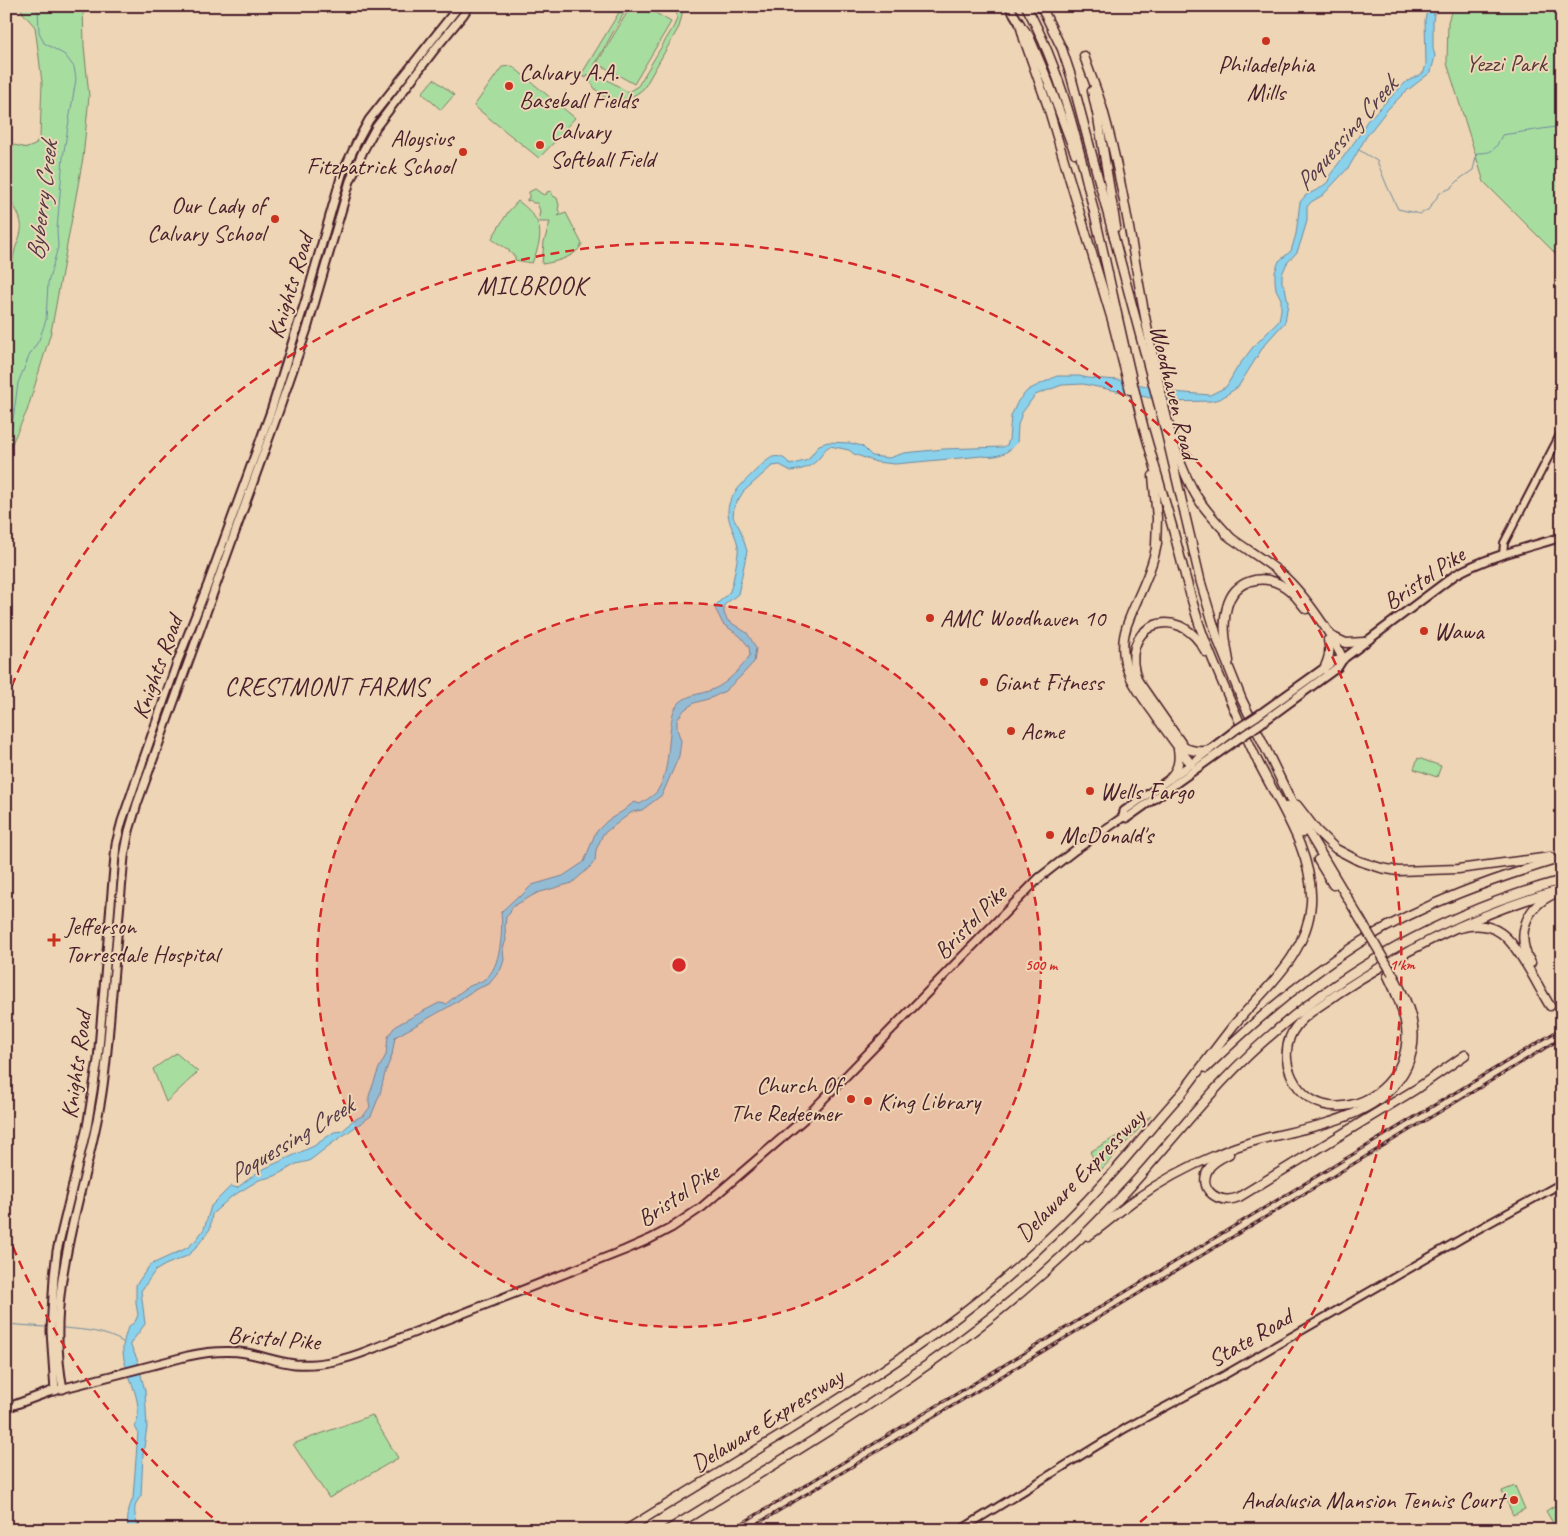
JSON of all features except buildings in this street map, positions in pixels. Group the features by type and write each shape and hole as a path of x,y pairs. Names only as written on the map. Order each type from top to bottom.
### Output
{"highway":[{"name":"Woodhaven Road","path":"1026,6 1042,37 1058,78 1074,131 1090,194 1134,397 1193,603 1204,636 1255,756"},
{"name":"Woodhaven Road","path":"1041,6 1062,49 1071,76 1156,385 1201,583 1219,642 1233,680 1282,782"},
{"path":"1020,24 1028,36 1048,80 1090,194"},
{"path":"1020,24 1048,107 1130,380"},
{"path":"1126,281 1098,118 1084,56 1103,108 1115,156 1156,385"},
{"path":"1134,397 1153,476 1157,518 1156,546"},
{"path":"1160,401 1182,465 1194,492 1231,538"},
{"path":"1164,425 1181,473 1190,491 1210,520 1231,538 1288,579 1300,593 1343,659"},
{"path":"1145,430 1158,491 1160,516 1156,546 1146,579 1126,630 1124,655 1128,674 1134,685 1194,765"},
{"path":"1233,680 1227,644 1225,615 1227,606 1238,588 1249,581 1257,579 1268,580 1287,588 1329,638 1329,659 1324,669"},
{"path":"1170,778 1178,765 1180,747 1138,681 1133,659 1137,641 1154,626 1166,623 1180,625 1197,638 1224,684"},
{"path":"1329,638 1346,643 1364,642"},
{"path":"1180,747 1198,752 1209,750"},
{"path":"1077,1243 1101,1228 1135,1200 1172,1176 1216,1155 1250,1142 1326,1123 1347,1116 1374,1103 1395,1085 1408,1063 1413,1046 1413,1027 1408,1004 1255,756"},
{"path":"1179,1097 1234,1025 1294,955 1305,933 1310,912 1311,884 1303,851 1255,756"},
{"path":"1282,782 1311,825 1326,840 1359,862 1381,868 1398,870 1458,869 1562,856"},
{"path":"1282,782 1307,831 1358,921"},
{"name":"Delaware Expressway","path":"626,1530 891,1365 961,1313 1016,1267 1078,1210 1206,1068 1259,1018 1304,982 1364,940 1400,920 1457,894 1562,856"},
{"name":"Delaware Expressway","path":"668,1530 796,1451 915,1374 1002,1309 1077,1243 1129,1188 1245,1058 1321,994 1378,956 1435,926 1496,901 1562,880"},
{"path":"1390,974 1402,1009 1407,1032 1404,1052 1396,1072 1378,1092 1357,1104 1333,1107 1310,1098 1302,1092 1290,1074 1287,1055 1289,1042 1298,1024 1310,1014 1350,986 1437,936 1495,910 1562,890"},
{"path":"1437,936 1464,927 1479,925 1488,926 1501,932 1514,945 1552,1005 1526,955 1523,946 1523,936 1526,922 1532,910 1543,900 1562,890"},
{"path":"1250,1142 1218,1160 1210,1168 1206,1184 1216,1198 1229,1200 1239,1197 1416,1090 1465,1055"}],"main road":[{"name":"Knights Road","path":"59,1390 51,1331 54,1276 57,1252 86,1127 98,1060 116,844 122,821 177,663 271,411 342,174 369,120 459,6"},
{"name":"Knights Road","path":"59,1390 58,1331 61,1282 100,1109 124,857 129,831 137,804 301,348 351,178 376,127 469,6"},
{"path":"1009,6 1020,24"},
{"path":"1503,555 1504,543 1562,431"},
{"name":"Bristol Pike","path":"6,1408 59,1390 194,1355 222,1352 245,1353 295,1364 337,1361 625,1250 671,1228 710,1201 812,1112 1039,878 1123,816 1124,811 1170,778 1260,724 1338,667 1343,659 1364,642 1453,576 1477,564 1562,537"},
{"name":"Bristol Pike","path":"1123,816 1127,818 1194,765 1209,750 1334,661 1343,659"},
{"name":"State Road","path":"960,1530 1126,1428 1562,1183"}],"green space":[{"path":"20,6 83,6 84,46 89,96 83,158 51,332 27,411 6,456 6,284 20,234 21,222 18,212 6,197 6,150 14,145 27,148 35,145 40,136 42,83 35,27 23,13"},
{"path":"623,6 628,6 595,64 594,72 628,92 638,86 674,26 677,18 676,6 682,6 682,15 679,27 644,88 628,98 619,100 604,96 597,91 588,74 586,78 581,75"},
{"path":"631,6 644,6 671,22 634,84 597,63"},
{"name":"Yezzi Park","path":"1453,6 1562,6 1562,251 1557,255 1484,182 1447,63 1448,22"},
{"path":"512,66 575,118 539,158 474,106 502,67"},
{"path":"434,79 454,95 441,110 422,93"},
{"path":"535,189 546,195 547,192 551,191 553,196 557,198 559,205 558,210 561,213 558,216 566,213 582,244 570,256 542,264 544,242 550,222 540,222 540,211 537,203 533,203 530,200 527,201 529,192"},
{"path":"518,201 533,215 539,229 539,244 532,263 515,260 515,256 509,250 492,238 508,212"},
{"path":"1418,758 1441,766 1437,777 1414,769"},
{"path":"176,1053 198,1072 166,1102 153,1069"},
{"path":"1151,1116 1100,1171 1090,1152"},
{"path":"372,1415 398,1458 329,1498 293,1444"},
{"name":"Andalusia Mansion Tennis Court","path":"1515,1486 1525,1509 1513,1515 1502,1491"},
{"path":"1562,1501 1562,1529 1557,1530 1546,1511"}],"water":[{"path":"1428,6 1435,6 1433,48 1435,56 1431,72 1404,93 1387,110 1366,137 1349,167 1323,195 1311,202 1307,207 1307,221 1297,252 1287,263 1282,274 1282,283 1285,287 1288,303 1285,322 1265,344 1238,387 1220,399 1211,401 1170,402 1083,384 1062,385 1035,395 1022,413 1018,425 1017,443 1001,454 895,464 876,462 854,454 849,450 830,446 814,463 803,469 791,471 780,465 772,466 743,492 734,507 733,517 740,529 747,551 738,594 724,605 724,613 727,620 747,633 752,641 756,648 754,662 725,691 694,703 684,710 677,720 677,729 681,741 679,756 662,795 642,810 632,812 603,834 596,850 595,861 572,883 537,893 512,907 506,917 506,940 503,948 504,960 501,969 489,984 474,990 395,1037 392,1055 371,1116 309,1161 296,1164 275,1176 259,1180 231,1197 212,1214 210,1229 195,1249 187,1256 155,1271 141,1291 145,1324 130,1344 137,1359 145,1391 147,1427 143,1454 141,1496 135,1508 139,1530 128,1530 128,1514 133,1498 138,1432 135,1427 138,1417 138,1406 123,1356 123,1346 128,1327 135,1322 138,1315 136,1285 150,1265 187,1248 196,1240 204,1229 211,1206 231,1186 237,1188 259,1171 314,1146 334,1132 342,1131 352,1121 364,1115 370,1107 369,1096 386,1055 388,1037 393,1029 439,1003 446,1004 468,987 485,979 495,966 498,958 502,929 501,912 532,885 563,876 584,862 595,834 607,821 634,802 640,804 657,792 662,783 668,758 672,718 676,707 688,697 714,689 724,683 739,670 750,655 749,647 740,636 723,624 715,608 730,591 736,567 738,547 728,511 729,504 737,490 765,462 773,457 781,457 790,465 808,460 819,445 828,442 850,443 862,446 872,456 889,458 904,453 944,449 1003,447 1007,445 1009,440 1011,416 1018,401 1028,390 1057,376 1120,380 1172,392 1210,395 1226,387 1237,368 1253,347 1279,321 1281,299 1276,289 1275,272 1279,261 1291,251 1296,234 1300,202 1306,195 1328,182 1330,175 1358,137 1367,121 1406,82 1424,72 1426,64 1425,20"}],"waterway":[{"name":"Byberry Creek","path":"6,439 12,427 18,383 30,354 39,340 46,320 48,283 58,247 57,230 63,157 76,79 74,67 65,55 44,43 39,32 38,6"},
{"name":"Poquessing Creek","path":"1359,150 1377,161 1398,209 1420,214 1428,210 1440,193 1451,188 1473,170 1477,153 1488,152 1494,149 1502,135 1562,126"},
{"name":"Byberry Creek","path":"6,1324 45,1327"},
{"name":"Byberry Creek","path":"64,1328 102,1333 123,1342"}],"railway":[{"path":"731,1530 1562,1028"},
{"path":"747,1530 1562,1038"}],"place":[{"name":"Philadelphia Mills","path":"1266,41"},
{"name":"Calvary A.A. Baseball Fields","path":"509,86"},
{"name":"Calvary Softball Field","path":"540,145"},
{"name":"Aloysius Fitzpatrick School","path":"463,152"},
{"name":"Our Lady of Calvary School","path":"275,219"},
{"name":"AMC Woodhaven 10","path":"930,618"},
{"name":"Wawa","path":"1424,631"},
{"name":"Giant Fitness","path":"984,682"},
{"name":"Acme","path":"1011,731"},
{"name":"Wells Fargo","path":"1090,791"},
{"name":"McDonald's","path":"1050,835"},
{"name":"Jefferson Torresdale Hospital","path":"54,940"},
{"name":"Church Of The Redeemer","path":"851,1099"},
{"name":"King Library","path":"868,1101"},
{"name":"Andalusia Mansion Tennis Court","path":"1514,1500"}],"district":[{"name":"MILBROOK","path":"532,286"},
{"name":"CRESTMONT FARMS","path":"326,687"}]}
